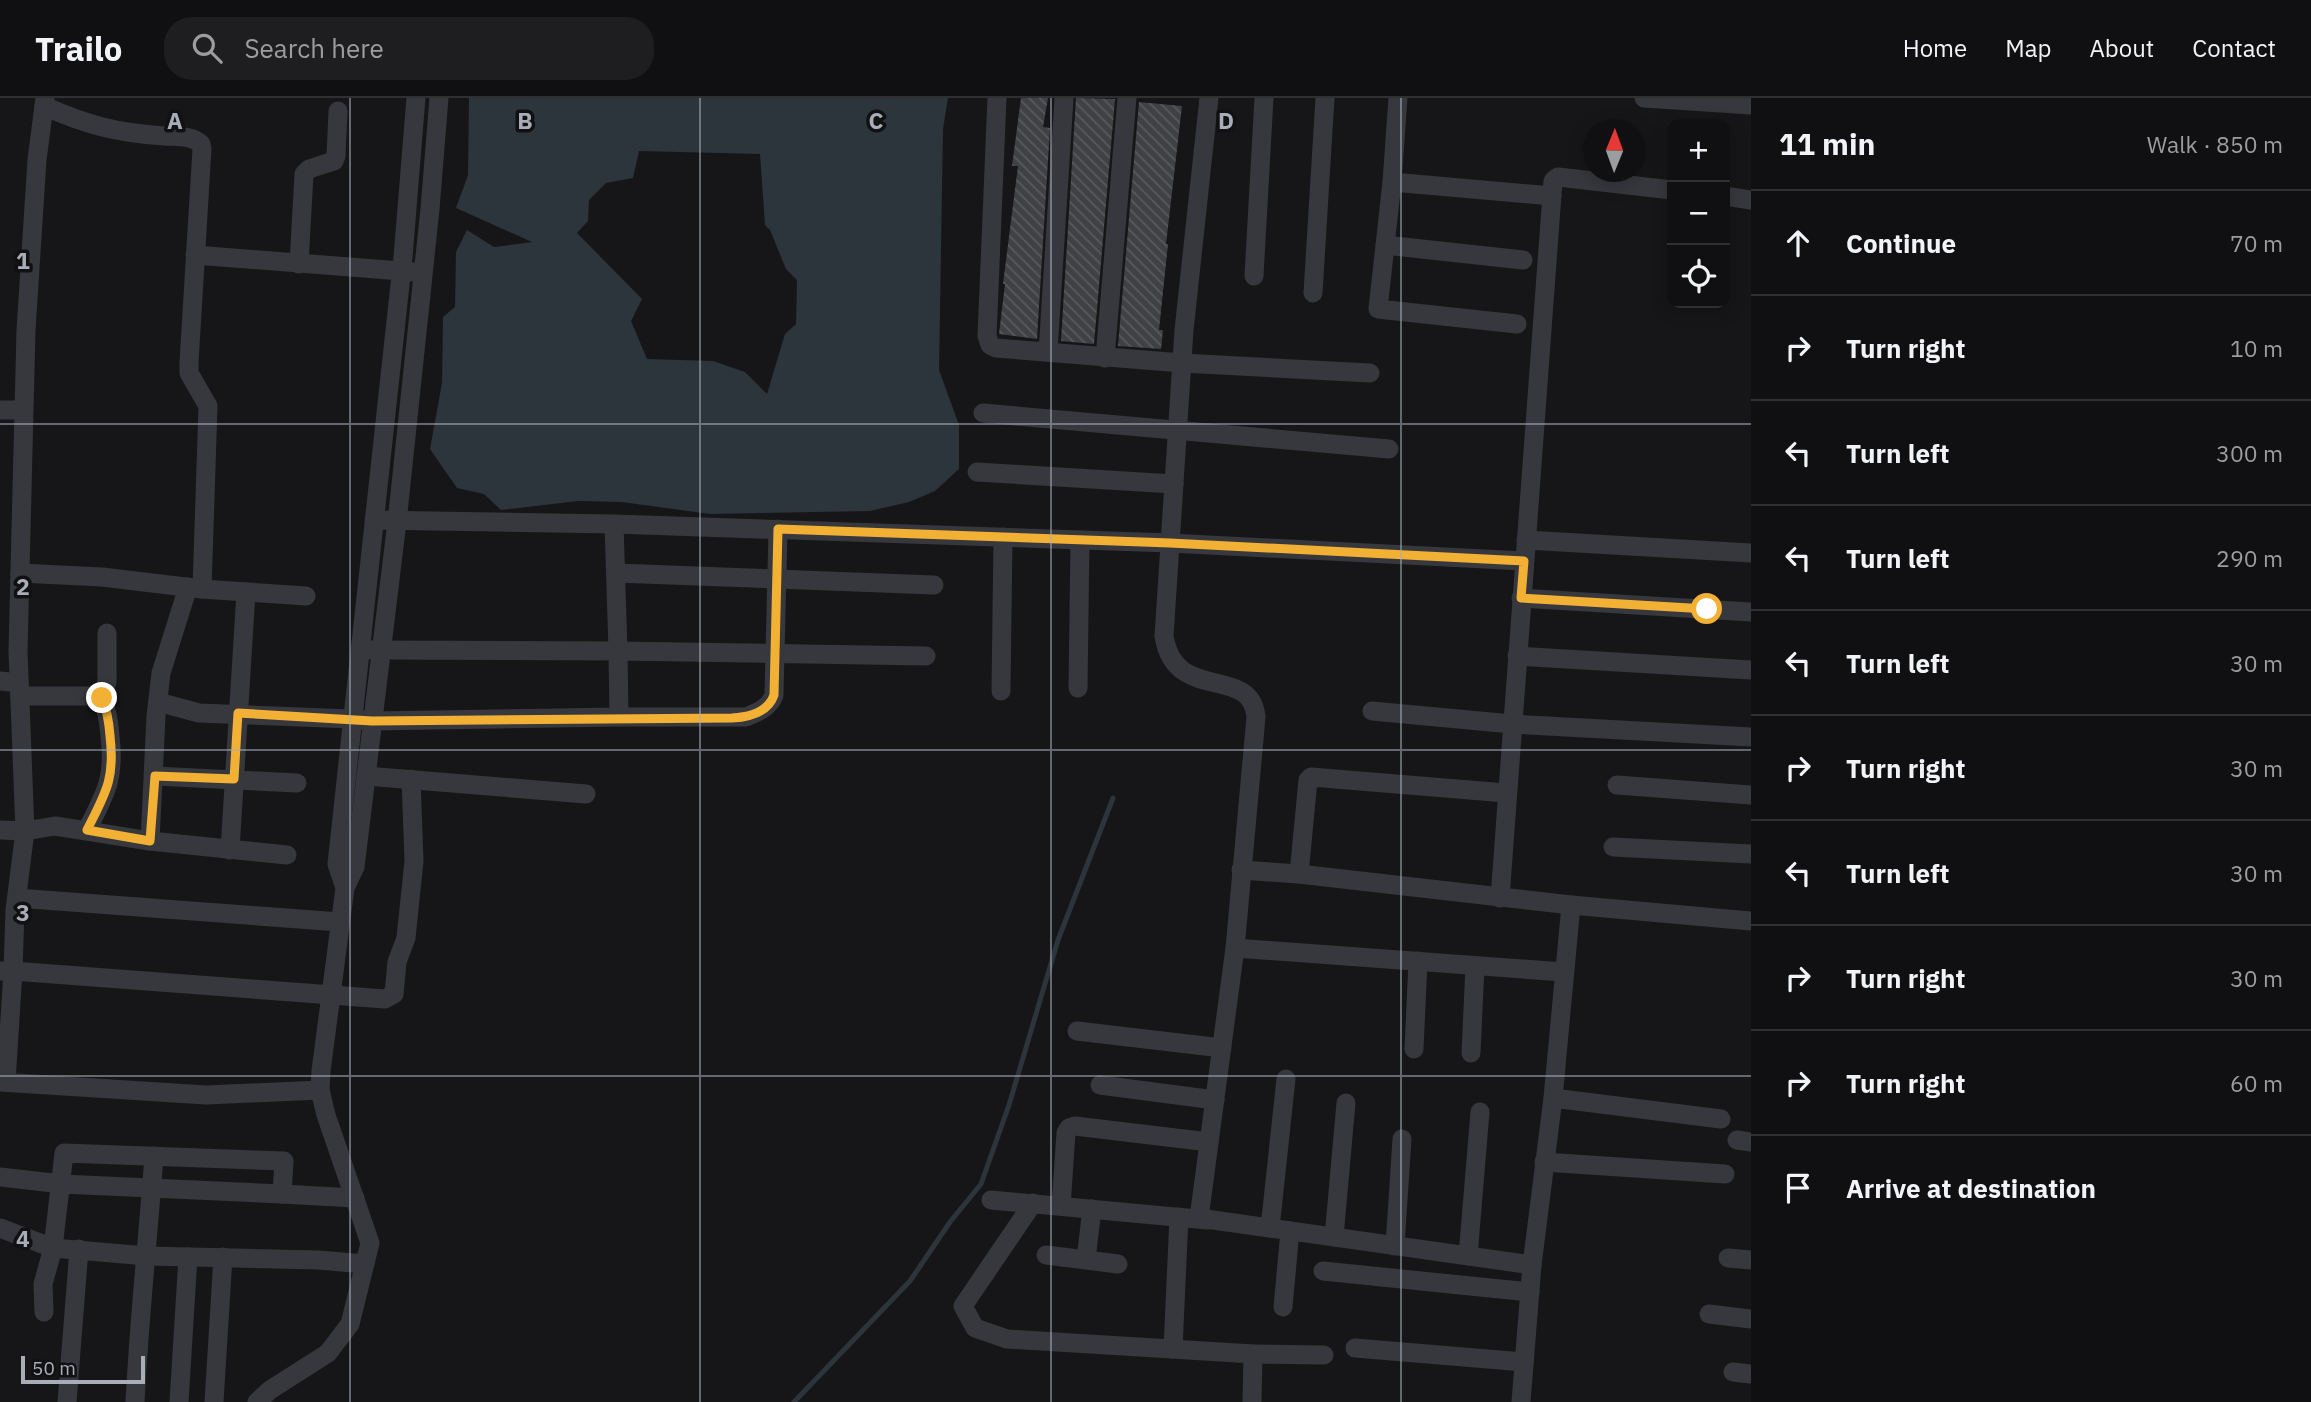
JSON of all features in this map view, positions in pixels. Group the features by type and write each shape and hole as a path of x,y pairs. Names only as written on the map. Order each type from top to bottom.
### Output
{"street":[{"path":"345,888 337,864 401,271 416,98"},
{"path":"257,1402 270,1390 328,1353 350,1324 370,1243 320,1090 340,922 345,888 355,867 382,650 439,98"},
{"path":"997,98 987,341 996,348 1105,358 1370,373"},
{"path":"1048,352 1064,98"},
{"path":"1105,358 1127,98"},
{"path":"1208,1220 1199,1218 1235,948 1255,708 1252,701 1234,687 1195,679 1187,674 1173,661 1164,636 1182,363 1209,98"},
{"path":"1254,276 1264,98"},
{"path":"1313,293 1325,98"},
{"path":"1398,98 1378,310 1517,324"},
{"path":"1644,98 1751,105"},
{"path":"150,841 161,673 195,588 208,415 208,406 189,373 201,144 191,138 126,133 102,128 44,102 37,160 13,687 24,831 11,906 3,1082 206,1095 320,1090"},
{"path":"299,264 304,174 309,169 334,161 338,111"},
{"path":"1500,898 1553,181 1558,177 1667,189"},
{"path":"1392,182 1552,196"},
{"path":"1730,198 1751,200"},
{"path":"1385,245 1523,260"},
{"path":"195,256 423,272"},
{"path":"0,410 24,410"},
{"path":"983,413 1389,449"},
{"path":"977,472 1174,484"},
{"path":"374,520 614,524 1003,537 1524,561"},
{"path":"614,524 619,717"},
{"path":"158,702 199,713 372,721 732,718 755,713 772,702 774,695 778,529"},
{"path":"1001,691 1003,537"},
{"path":"1078,688 1080,540"},
{"path":"1526,540 1751,553"},
{"path":"0,555 20,564 102,577 195,588 306,596"},
{"path":"616,573 934,585"},
{"path":"230,850 247,592"},
{"path":"1521,598 1751,612"},
{"path":"87,830 112,771 110,732 102,698 107,682 107,633"},
{"path":"360,649 618,650 926,656"},
{"path":"1517,656 1751,670"},
{"path":"13,687 95,695 102,698"},
{"path":"1372,711 1512,724 1751,737"},
{"path":"155,776 297,783"},
{"path":"366,776 586,793"},
{"path":"1299,874 1308,780 1311,777 1506,793"},
{"path":"6,971 385,999 394,994 397,962 406,938 414,861 411,779"},
{"path":"1617,785 1751,795"},
{"path":"0,830 24,831 55,826 150,841 287,855"},
{"path":"1613,847 1751,854"},
{"path":"1241,870 1751,921"},
{"path":"1521,1402 1532,1265 1553,1098 1571,905"},
{"path":"11,906 340,922"},
{"path":"1235,948 1563,972"},
{"path":"1414,1049 1418,961"},
{"path":"1471,1053 1475,966"},
{"path":"1077,1031 1222,1048"},
{"path":"1283,1307 1280,1230 1286,1079"},
{"path":"1100,1084 1215,1100"},
{"path":"1553,1098 1721,1119"},
{"path":"1334,1237 1346,1103"},
{"path":"1468,1256 1480,1112"},
{"path":"1061,1206 1066,1133 1069,1128 1075,1126 1209,1142"},
{"path":"1395,1246 1402,1139"},
{"path":"44,1312 43,1284 53,1248 64,1153 284,1161 282,1194"},
{"path":"135,1402 154,1156"},
{"path":"1544,1162 1725,1174"},
{"path":"0,1177 62,1184 355,1198"},
{"path":"991,1200 1208,1220 1532,1265"},
{"path":"1033,1203 963,1306 975,1328 1007,1339 1253,1354 1324,1355"},
{"path":"1086,1259 1092,1209"},
{"path":"1173,1349 1179,1217"},
{"path":"0,1228 53,1248 146,1256 318,1260 365,1264"},
{"path":"66,1402 79,1249"},
{"path":"1046,1255 1118,1264"},
{"path":"179,1402 188,1257"},
{"path":"214,1402 223,1257"},
{"path":"1728,1258 1751,1260"},
{"path":"1323,1270 1530,1292"},
{"path":"1709,1314 1751,1319"},
{"path":"1355,1348 1524,1362"},
{"path":"1252,1402 1253,1354"}],"shaded area":[{"path":"469,98 948,98 943,129 939,370 959,425 959,469 935,491 909,502 870,511 710,514 622,502 578,501 501,510 484,494 457,488 430,449 442,383 443,317 455,307 456,252 467,230 494,247 532,242 456,208 468,175","holes":["639,151 760,154 765,225 770,230 786,269 797,280 796,324 785,334 767,394 745,372 713,361 647,359 631,321 642,299 577,233 588,221 589,200 606,183 633,178"]}],"building":[{"path":"1021,98 1048,98 1043,127 1050,128 1037,339 999,334 1018,166 1012,166"},
{"path":"1076,98 1115,99 1094,344 1061,341"},
{"path":"1139,102 1182,106 1166,244 1159,330 1163,330 1161,349 1118,346"}],"waterway":[{"path":"794,1402 910,1281 950,1222 981,1184 1009,1105 1058,940 1113,798"}],"route":[{"path":"102,698 110,732 112,771 87,830 150,841 155,776 234,779 238,713 372,721 732,718 755,713 772,702 774,695 778,529 1170,543 1524,561 1521,598 1707,609"}]}
